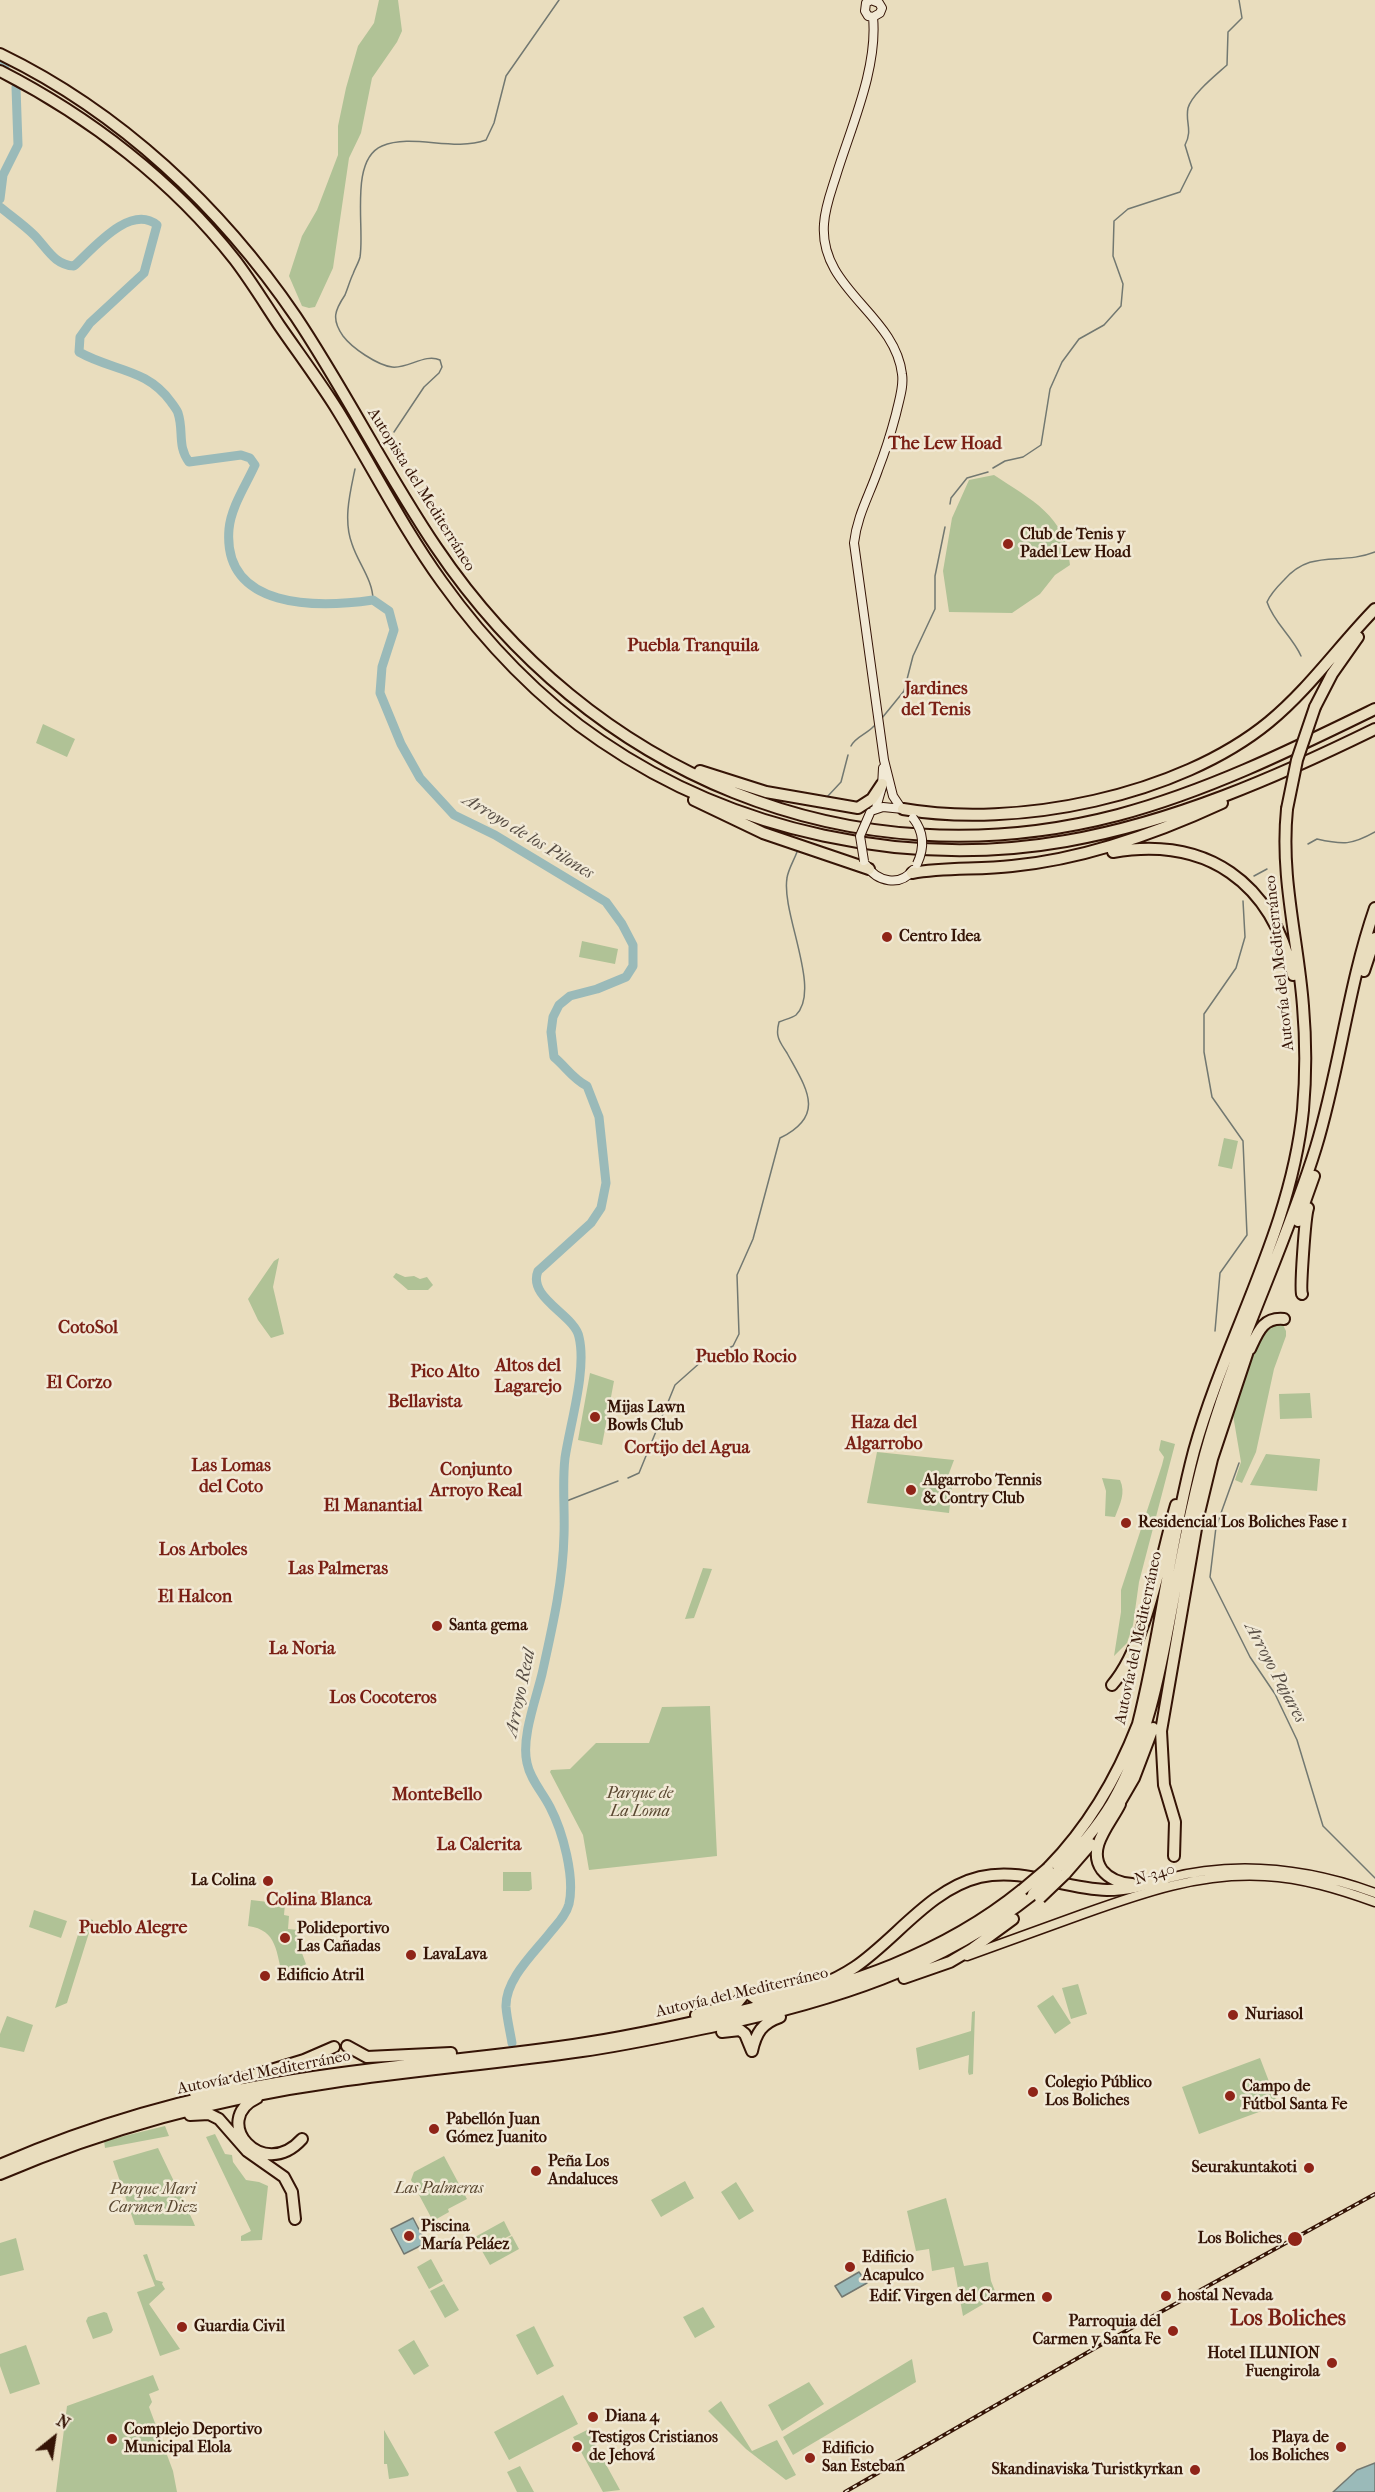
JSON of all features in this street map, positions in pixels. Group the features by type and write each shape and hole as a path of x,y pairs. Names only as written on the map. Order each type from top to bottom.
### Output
{"highway":[{"name":"Autopista del Mediterráneo","path":"0,54 79,99 143,146 189,188 247,251 296,317 437,548 496,625 531,661 583,706 651,752 685,771 749,799 812,818 870,829 914,834 1000,834 1079,824 1166,800 1257,766 1375,709"},
{"name":"Autopista del Mediterráneo","path":"0,71 65,109 125,151 171,191 235,260 338,411 390,504 442,584 497,651 543,695 592,735 636,763 701,796 745,813 808,832 890,846 961,850 1026,847 1101,834 1149,822 1273,777 1375,729"},
{"path":"902,809 957,816 1009,815 1055,808 1134,789 1196,766 1238,744 1275,717 1375,609"},
{"name":"Autovía del Mediterráneo","path":"1057,1871 1071,1842 1107,1792 1125,1758 1138,1724 1193,1454 1225,1359 1286,1199 1297,1152 1303,1111 1305,1073 1303,1007 1288,899 1285,848 1287,809 1297,760 1316,707 1343,657 1375,616"},
{"path":"651,752 710,775 766,792 874,810"},
{"path":"636,763 649,774 679,792 763,833 866,865"},
{"path":"1062,859 1163,829 1260,786 1273,777"},
{"path":"858,808 872,799 882,784"},
{"path":"914,868 1012,866 1126,849 1161,847 1194,854 1222,867 1255,896 1274,924 1292,972 1303,1022"},
{"path":"1174,1857 1175,1822 1164,1785 1161,1731 1198,1516 1212,1459 1245,1360 1312,1182 1338,1091 1364,971 1374,911"},
{"name":"Autovía del Mediterráneo","path":"0,2165 34,2151 227,2092 289,2080 533,2054 634,2038 820,2001 886,1979 954,1947 1004,1917 1032,1894 1057,1871 1095,1828 1111,1804 1135,1756 1147,1725 1158,1685 1189,1515 1210,1436 1295,1209 1316,1146 1358,965 1374,911"},
{"path":"1364,971 1375,938"},
{"path":"1302,1294 1300,1288 1305,1255 1306,1214 1312,1182"},
{"path":"1245,1360 1264,1324 1270,1320 1284,1319"},
{"path":"1112,1685 1128,1658 1148,1611 1187,1466 1193,1454"},
{"path":"1165,1878 1131,1884 1119,1883 1107,1876 1099,1866 1097,1852 1100,1839 1125,1795 1147,1746 1172,1662"},
{"path":"820,2001 848,1996 950,1962 972,1949 1057,1871 1094,1841 1125,1795"},
{"path":"753,2008 771,2000 813,1989 836,1978 855,1966 940,1895 960,1884 980,1877 1020,1875 1106,1890 1142,1886 1165,1878"},
{"name":"Autovía del Mediterráneo","path":"634,2038 828,1989 909,1959 1032,1894"},
{"path":"634,2038 652,2026 737,2003 746,1992 756,1999 836,1978"},
{"path":"634,2038 669,2042 740,2030 745,2034 752,2051 756,2035 769,2020 793,2012 803,2005"},
{"path":"126,2123 168,2102 304,2060 334,2046"},
{"path":"347,2046 367,2057 489,2057"},
{"name":"Autovía del Mediterráneo","path":"0,2174 126,2123 272,2092 489,2057"},
{"path":"268,2165 286,2163 256,2151 243,2138 239,2128 239,2114 249,2102 272,2092"},
{"path":"126,2123 198,2113 208,2114 227,2127 247,2151 268,2165 288,2183 295,2219"},
{"path":"256,2151 268,2155 283,2153 302,2139"}],"main road":[{"path":"871,0 879,3 882,8 879,15 873,17 868,16 865,11 866,3 871,0"},
{"path":"873,17 871,60 828,201 824,226 827,250 837,275 882,329 894,348 902,371 901,394 888,441 878,472 858,516 854,543 884,760 893,796 902,809 913,818 922,837 922,848 914,868 899,880 887,881 866,865 860,836 874,810 882,784 884,760"},
{"path":"874,810 902,809"},
{"name":"N-340","path":"1165,1878 1215,1869 1264,1867 1318,1875 1375,1893"},
{"name":"N-340","path":"950,1962 1142,1894 1178,1883 1214,1877 1245,1875 1295,1879 1336,1888 1375,1902"}],"green space":[{"path":"379,0 398,0 402,31 372,78 361,133 349,158 333,268 315,307 309,308 302,306 289,276 302,236 317,210 338,155 338,126 346,88 358,46 374,23"},
{"name":"Club de Tenis y Padel Lew Hoad","path":"994,475 1033,501 1054,521 1062,533 1070,565 1055,575 1040,594 1012,613 949,612 943,571 952,518 969,480"},
{"path":"43,724 75,739 67,757 36,743"},
{"path":"582,941 618,949 615,964 579,957"},
{"path":"1224,1138 1238,1141 1232,1169 1218,1166"},
{"path":"279,1258 273,1287 284,1334 271,1338 258,1320 248,1299 274,1261"},
{"path":"396,1273 420,1279 427,1277 433,1285 428,1290 408,1290 393,1277"},
{"path":"1282,1323 1286,1336 1274,1369 1256,1452 1242,1483 1235,1480 1241,1462 1232,1409 1262,1334 1269,1325"},
{"name":"Mijas Lawn Bowls Club","path":"590,1373 614,1381 602,1445 578,1440"},
{"path":"1310,1393 1312,1418 1280,1419 1279,1394"},
{"path":"1161,1440 1175,1444 1139,1582 1133,1625 1127,1643 1114,1656 1121,1612 1121,1590 1162,1465 1164,1457 1159,1450"},
{"name":"Algarrobo Tennis & Contry Club","path":"877,1452 954,1460 948,1476 953,1477 949,1513 867,1503"},
{"path":"1266,1454 1320,1459 1317,1491 1250,1485"},
{"path":"1102,1478 1120,1480 1122,1485 1122,1498 1115,1517 1105,1516 1106,1491"},
{"path":"703,1568 712,1569 694,1618 685,1619"},
{"name":"Parque de La Loma","path":"710,1706 717,1856 589,1870 583,1835 551,1770 570,1769 596,1743 649,1743 662,1707"},
{"path":"503,1872 531,1872 532,1889 503,1891"},
{"name":"Polideportivo Las Cañadas","path":"251,1900 285,1904 284,1915 289,1916 288,1929 298,1930 299,1945 306,1964 286,1980 283,1978 277,1952 270,1938 258,1928 248,1926"},
{"path":"34,1910 67,1921 61,1938 29,1927"},
{"path":"89,1919 93,1920 67,2003 55,2008 81,1925"},
{"path":"1078,1984 1087,2014 1071,2019 1062,1988"},
{"path":"1053,1995 1071,2023 1055,2034 1037,2006"},
{"path":"975,2011 973,2074 969,2075 968,2072 969,2055 919,2070 916,2048 971,2031 972,2012"},
{"path":"7,2016 33,2025 24,2052 0,2047 0,2034"},
{"name":"Campo de Fútbol Santa Fe","path":"1260,2058 1278,2105 1199,2134 1182,2087"},
{"path":"165,2126 169,2136 105,2148 104,2141"},
{"path":"215,2134 225,2154 232,2155 233,2162 246,2180 268,2186 262,2240 241,2241 241,2236 251,2231 206,2137"},
{"name":"Parque Mari Carmen Diez","path":"158,2148 195,2226 135,2225 113,2161"},
{"name":"Las Palmeras","path":"444,2156 467,2199 448,2209 449,2212 433,2221 411,2180 414,2172"},
{"path":"685,2181 694,2198 661,2217 651,2200"},
{"path":"736,2182 754,2211 739,2220 721,2192"},
{"path":"946,2198 964,2266 988,2262 991,2281 997,2296 963,2316 954,2267 932,2271 929,2249 916,2251 907,2211"},
{"path":"504,2221 511,2235 482,2250 475,2237"},
{"path":"512,2236 519,2249 490,2265 482,2251"},
{"path":"16,2238 24,2270 0,2276 0,2243"},
{"path":"147,2254 156,2280 163,2282 165,2289 149,2304 180,2349 160,2356 137,2292 155,2286 143,2255"},
{"path":"431,2259 443,2281 429,2289 417,2267"},
{"path":"444,2284 459,2310 445,2318 430,2291"},
{"path":"703,2307 715,2327 695,2338 683,2317"},
{"path":"107,2313 113,2330 111,2333 93,2339 86,2321 88,2317"},
{"path":"534,2326 554,2366 537,2375 516,2335"},
{"path":"414,2340 429,2366 414,2375 398,2350"},
{"path":"26,2345 40,2384 10,2394 0,2366 0,2354"},
{"path":"912,2359 916,2382 793,2455 783,2437"},
{"name":"Complejo Deportivo Municipal Elola","path":"153,2375 159,2390 149,2394 152,2402 149,2407 173,2471 177,2492 56,2492 67,2406"},
{"path":"809,2382 824,2404 782,2431 768,2405"},
{"path":"563,2395 578,2424 509,2460 494,2432"},
{"path":"721,2401 752,2451 777,2440 796,2475 786,2480 746,2449 708,2411"},
{"path":"384,2430 409,2474 408,2476 389,2479 387,2464 384,2464"},
{"path":"587,2430 620,2490 603,2492 573,2437"},
{"path":"520,2466 534,2492 517,2492 507,2472"}],"water":[{"name":"Piscina María Peláez","path":"413,2218 426,2243 404,2254 391,2229"},
{"path":"859,2272 867,2283 842,2297 835,2286"},
{"path":"1375,2463 1375,2492 1333,2492 1357,2470"}],"waterway":[{"path":"394,432 424,387 442,367 440,360 434,358 404,366 386,366 352,346 337,325 337,310 360,257 360,196 365,165 372,154 382,146 394,143 406,141 460,144 486,140 494,123 506,76 559,0"},
{"path":"993,468 1005,461 1023,457 1041,445 1050,389 1062,362 1079,339 1104,325 1121,306 1123,284 1113,256 1114,221 1128,209 1180,192 1192,168 1185,145 1189,130 1188,108 1199,91 1227,65 1228,32 1242,18 1239,0"},
{"name":"Arroyo de los Pilones","path":"0,61 5,68"},
{"name":"Arroyo de los Pilones","path":"0,199 3,175 18,145 16,87"},
{"name":"Arroyo de los Pilones","path":"0,207 30,231 61,263 74,266 101,240 124,224 135,220 146,220 157,225 144,273 90,323 80,337 79,352 140,376 162,391 178,413 183,450 189,462 241,455 250,458 255,465 236,504 229,529 231,556 241,575 257,589 278,598 326,604 373,600 389,611 394,630 382,667 380,693 401,744 420,778 454,815 495,835 606,902 622,924 633,945 633,966 626,977 597,989 570,996 559,1005 553,1017 551,1032 554,1057 587,1086 599,1117 606,1183 601,1208 591,1223 538,1271 536,1281 545,1298 576,1329 581,1350 577,1397 564,1467 564,1535 559,1588 526,1742 527,1763 531,1775 550,1807 567,1855 570,1893 568,1908 563,1916 521,1968 510,1987 506,2007 512,2043"},
{"path":"355,469 348,506 349,535 371,585 373,600"},
{"path":"950,504 951,498 967,478 988,472"},
{"path":"882,718 904,691 913,656 935,609 935,576 945,527"},
{"name":"Arroyo Pajares","path":"1301,656 1270,610 1267,602 1272,593 1295,570 1305,564 1375,552"},
{"path":"851,746 855,740 874,726"},
{"path":"827,797 841,782 848,755"},
{"path":"1308,844 1317,839 1341,843 1353,842 1375,832"},
{"path":"628,1478 639,1473 675,1385 702,1361 733,1346 739,1334 737,1275 753,1239 780,1138 795,1129 804,1120 808,1110 806,1089 780,1043 778,1033 779,1022 796,1015 803,1003 805,988 787,893 788,875 797,852"},
{"name":"Arroyo Pajares","path":"1254,876 1267,869"},
{"name":"Arroyo Pajares","path":"1215,1331 1220,1273 1247,1235 1243,1141 1212,1097 1204,1052 1204,1014 1236,968 1245,937 1243,901"},
{"name":"Arroyo Pajares","path":"1239,1463 1216,1527 1210,1577 1250,1657 1275,1694 1297,1740 1323,1826 1375,1878"},
{"path":"564,1502 618,1481"}],"railway":[{"path":"845,2492 1097,2347 1375,2194"}],"place":[{"name":"Club de Tenis y Padel Lew Hoad","path":"1008,544"},
{"name":"Centro Idea","path":"887,937"},
{"name":"Mijas Lawn Bowls Club","path":"595,1417"},
{"name":"Algarrobo Tennis & Contry Club","path":"911,1490"},
{"name":"Residencial Los Boliches Fase 1","path":"1126,1523"},
{"name":"Santa gema","path":"437,1626"},
{"name":"La Colina","path":"268,1881"},
{"name":"Polideportivo Las Cañadas","path":"285,1938"},
{"name":"LavaLava","path":"411,1955"},
{"name":"Edificio Atril","path":"265,1976"},
{"name":"Nuriasol","path":"1233,2015"},
{"name":"Colegio Público Los Boliches","path":"1033,2092"},
{"name":"Campo de Fútbol Santa Fe","path":"1230,2096"},
{"name":"Pabellón Juan Gómez Juanito","path":"434,2129"},
{"name":"Seurakuntakoti","path":"1309,2168"},
{"name":"Peña Los Andaluces","path":"536,2171"},
{"name":"Piscina María Peláez","path":"409,2236"},
{"name":"Los Boliches","path":"1295,2239"},
{"name":"Edificio Acapulco","path":"850,2267"},
{"name":"hostal Nevada","path":"1166,2296"},
{"name":"Edif. Virgen del Carmen","path":"1047,2297"},
{"name":"Guardia Civil","path":"182,2327"},
{"name":"Parroquia del Carmen y Santa Fe","path":"1173,2331"},
{"name":"Hotel ILUNION Fuengirola","path":"1332,2363"},
{"name":"Diana 4","path":"593,2417"},
{"name":"Complejo Deportivo Municipal Elola","path":"112,2439"},
{"name":"Testigos Cristianos de Jehová","path":"577,2447"},
{"name":"Playa de los Boliches","path":"1341,2447"},
{"name":"Edificio San Esteban","path":"810,2458"},
{"name":"Skandinaviska Turistkyrkan","path":"1195,2470"}],"district":[{"name":"The Lew Hoad","path":"945,445"},
{"name":"Puebla Tranquila","path":"693,647"},
{"name":"Jardines del Tenis","path":"936,700"},
{"name":"CotoSol","path":"88,1329"},
{"name":"Pueblo Rocio","path":"746,1358"},
{"name":"Pico Alto","path":"445,1373"},
{"name":"Altos del Lagarejo","path":"528,1377"},
{"name":"El Corzo","path":"79,1384"},
{"name":"Bellavista","path":"425,1403"},
{"name":"Haza del Algarrobo","path":"884,1434"},
{"name":"Cortijo del Agua","path":"687,1449"},
{"name":"Las Lomas del Coto","path":"231,1477"},
{"name":"Conjunto Arroyo Real","path":"476,1481"},
{"name":"El Manantial","path":"373,1507"},
{"name":"Los Arboles","path":"203,1551"},
{"name":"Las Palmeras","path":"338,1570"},
{"name":"El Halcon","path":"195,1598"},
{"name":"La Noria","path":"302,1650"},
{"name":"Los Cocoteros","path":"383,1699"},
{"name":"MonteBello","path":"437,1796"},
{"name":"La Calerita","path":"479,1846"},
{"name":"Colina Blanca","path":"319,1901"},
{"name":"Pueblo Alegre","path":"133,1929"},
{"name":"Los Boliches","path":"1288,2320"}],"water label":[{"name":"Arroyo Real","path":"521,1693"}]}
